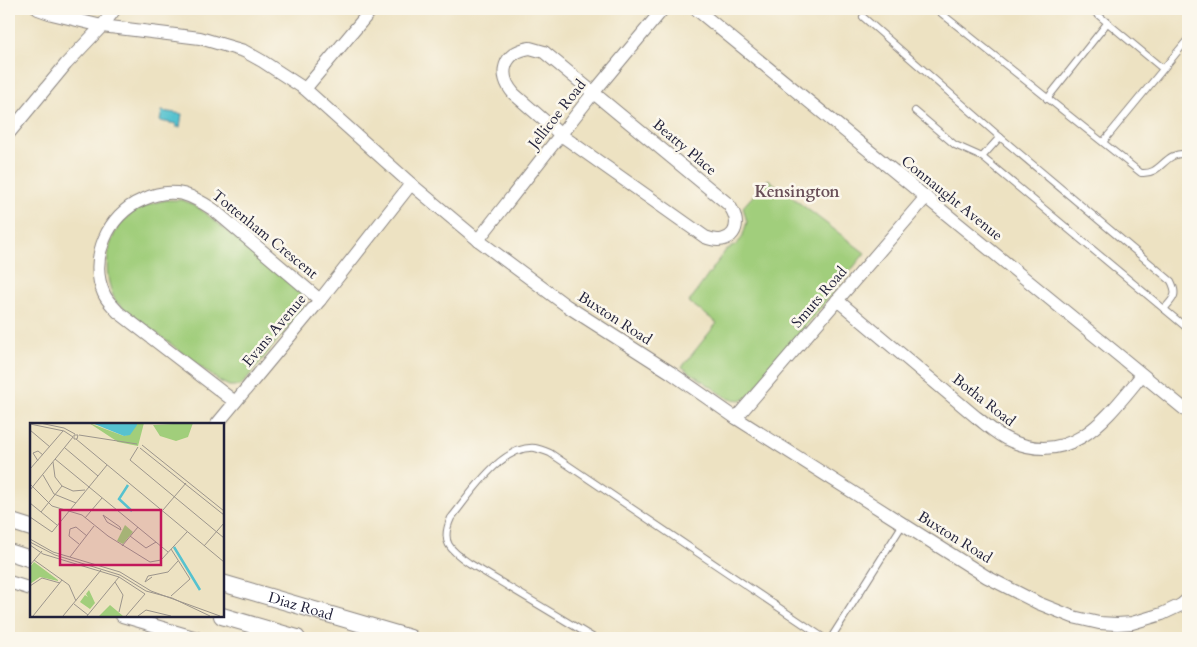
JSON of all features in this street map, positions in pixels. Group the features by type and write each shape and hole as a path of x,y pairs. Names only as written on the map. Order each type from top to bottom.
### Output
{"street":[{"name":"Buxton Road","path":"38,9 102,26 200,38 244,52 262,61 305,89 411,184 478,240 567,306 670,372 736,418 987,577 1038,603 1073,617 1099,623 1132,623 1162,614 1182,605 1188,599"},
{"path":"9,133 66,64 102,26 114,9"},
{"path":"305,89 372,9"},
{"name":"Jellicoe Road","path":"478,240 594,92 663,9"},
{"name":"Connaught Avenue","path":"696,9 1188,412"},
{"name":"Beatty Place","path":"522,49 538,49 594,92 728,204 737,218 732,234 720,241 705,237 561,135 508,87 504,74 508,59 515,52 522,49"},
{"name":"Evans Avenue","path":"218,423 320,300 411,184"},
{"name":"Tottenham Crescent","path":"235,402 118,312 108,302 100,281 99,264 102,245 108,227 132,204 152,195 167,193 183,194 214,210 320,300"},
{"name":"Smuts Road","path":"736,418 926,197"},
{"name":"Botha Road","path":"837,300 976,417 1004,437 1025,446 1055,448 1071,443 1086,435 1116,406 1142,375"},
{"path":"9,521 30,528"},
{"path":"9,552 30,559"},
{"path":"9,582 30,589"},
{"name":"Diaz Road","path":"224,584 410,638"},
{"path":"125,617 197,638"},
{"path":"224,617 297,638"}],"lane":[{"path":"936,9 1141,173 1149,174 1157,170 1169,158 1179,153 1188,154"},
{"path":"1091,9 1163,68"},
{"path":"863,17 1000,137 1171,281 1175,289 1174,297 1164,309"},
{"path":"1047,99 1108,22"},
{"path":"1103,142 1163,68 1187,42"},
{"path":"915,111 955,145 982,157 1188,329"},
{"path":"982,157 1000,137"},
{"path":"594,638 469,563 452,551 448,545 447,526 451,518 488,472 519,450 535,448 550,453 824,638"},
{"path":"831,638 903,524"}],"green space":[{"path":"768,179 865,253 747,398 742,400 729,399 682,367 717,323 689,302 726,250 736,245 742,238 747,222 743,207"},
{"path":"166,200 183,200 199,208 303,293 305,300 303,309 241,386 229,386 219,381 116,302 111,290 108,278 108,252 118,228 126,218 137,210"}],"water":[{"path":"162,111 182,114 180,127 176,127 176,124 160,121"}],"district":[{"name":"Kensington","path":"797,192"}]}
